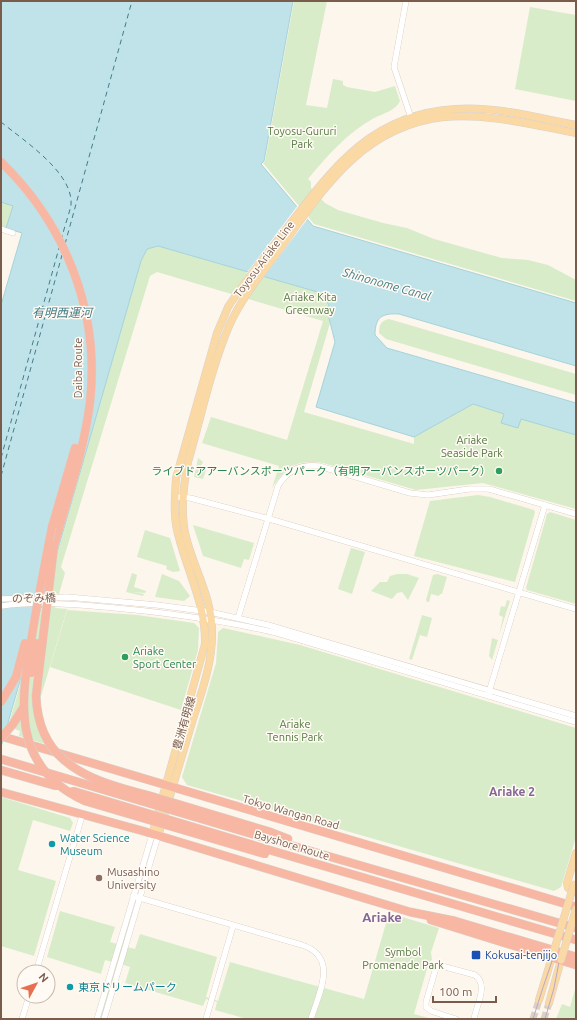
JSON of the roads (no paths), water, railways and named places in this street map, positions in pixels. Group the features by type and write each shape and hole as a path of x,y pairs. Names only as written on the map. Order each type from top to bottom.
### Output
{"highway":[{"name":"Daiba Route","path":"1,162 32,196 62,242 80,287 90,337 92,377 87,419 54,546"},
{"name":"Daiba Route","path":"1,170 34,207 57,246 74,288 83,326 86,370 82,418 52,526"},
{"path":"1,702 13,684 19,669 35,587 52,526"},
{"path":"52,526 37,603 23,700 26,734 40,765 58,786 95,805 358,878 373,880 576,940"},
{"path":"1,737 17,718 26,700 43,597 54,546"},
{"path":"54,546 36,696 40,723 53,748 71,766 101,781 270,835"},
{"name":"Tokyo Wangan Road","path":"1,737 576,908"},
{"name":"Bayshore Route","path":"1,760 270,835 316,852 576,928"},
{"name":"Bayshore Route","path":"1,770 265,851"},
{"path":"1,792 82,816 155,835 410,912 453,928 539,954 561,960 575,959"},
{"path":"405,857 445,864 573,901"},
{"path":"458,906 576,945"},
{"path":"410,912 455,921 575,959"},
{"path":"546,919 576,924"}],"main road":[{"name":"Toyosu-Ariake Line","path":"202,611 177,532 174,497 180,460 222,322 242,294 341,169 373,143 412,121 443,110 472,108 496,110 576,125"},
{"name":"Toyosu-Ariake Line","path":"412,121 444,117 472,116 493,118 576,133"},
{"name":"Toyosu-Ariake Line","path":"208,620 210,612 186,536 183,497 186,468 225,337 236,314 242,294"},
{"path":"222,322 230,311 236,314"},
{"name":"豊洲有明線","path":"155,835 204,654 208,620 202,611"},
{"path":"576,853 567,883 568,888 576,892"},
{"path":"539,1000 552,957 573,901 575,881"},
{"path":"549,1003 576,908"}],"street":[{"path":"406,1 394,67 412,121"},
{"path":"1,229 13,233"},
{"path":"238,618 275,493 282,479 291,470 310,465 319,466 410,493 428,495 469,489 488,489 576,514"},
{"path":"174,497 183,497 267,519 576,609"},
{"path":"489,693 545,505"},
{"name":"のぞみ橋","path":"1,599 67,598 210,612 274,626 489,693"},
{"name":"のぞみ橋","path":"1,606 66,604 164,613 208,620 277,633 489,693"},
{"path":"489,693 576,716"},
{"path":"489,693 576,722"},
{"path":"38,964 82,816"},
{"path":"97,1019 133,896 155,835"},
{"path":"104,1019 140,898 155,835"},
{"path":"133,896 302,945 316,952 323,961 324,972 311,1019"},
{"path":"206,1019 233,926"},
{"path":"456,1019 431,1011 426,1006 435,971 438,966 475,975 478,978 481,992 473,1018"},
{"path":"22,1019 27,1004"}],"water":[{"path":"1,1 293,1 264,161 261,164 313,226 576,303 576,366 399,314 388,314 381,317 376,324 375,335 387,348 576,403 576,435 521,419 518,428 501,423 504,414 473,404 414,437 316,407 335,342 328,314 329,305 321,293 158,246 147,249 141,261 1,747 1,305 22,233 6,228 13,206 1,202"}],"tunnel":[{"path":"533,1019 539,1000"},
{"path":"544,1019 549,1003"}],"tram line":[{"path":"533,1019 576,889"},
{"path":"545,1019 554,988 562,947"}],"place":[{"name":"ライブドアアーバンスポーツパーク（有明アーバンスポーツパーク）","path":"499,471"},
{"name":"Ariake Sport Center","path":"125,657"},
{"name":"Water Science Museum","path":"52,844"},
{"name":"Musashino University","path":"99,878"},
{"name":"Kokusai-tenjijo","path":"476,955"},
{"name":"東京ドリームパーク","path":"70,987"}],"district":[{"name":"Ariake 2","path":"512,791"},
{"name":"Ariake","path":"382,917"}],"park label":[{"name":"Toyosu-Gururi Park","path":"302,137"},
{"name":"Ariake Kita Greenway","path":"310,303"},
{"name":"Ariake Seaside Park","path":"472,446"},
{"name":"Ariake Tennis Park","path":"295,730"},
{"name":"Symbol Promenade Park","path":"403,958"}],"water label":[{"name":"Shinonome Canal","path":"387,284"},
{"name":"有明西運河","path":"62,312"}]}
